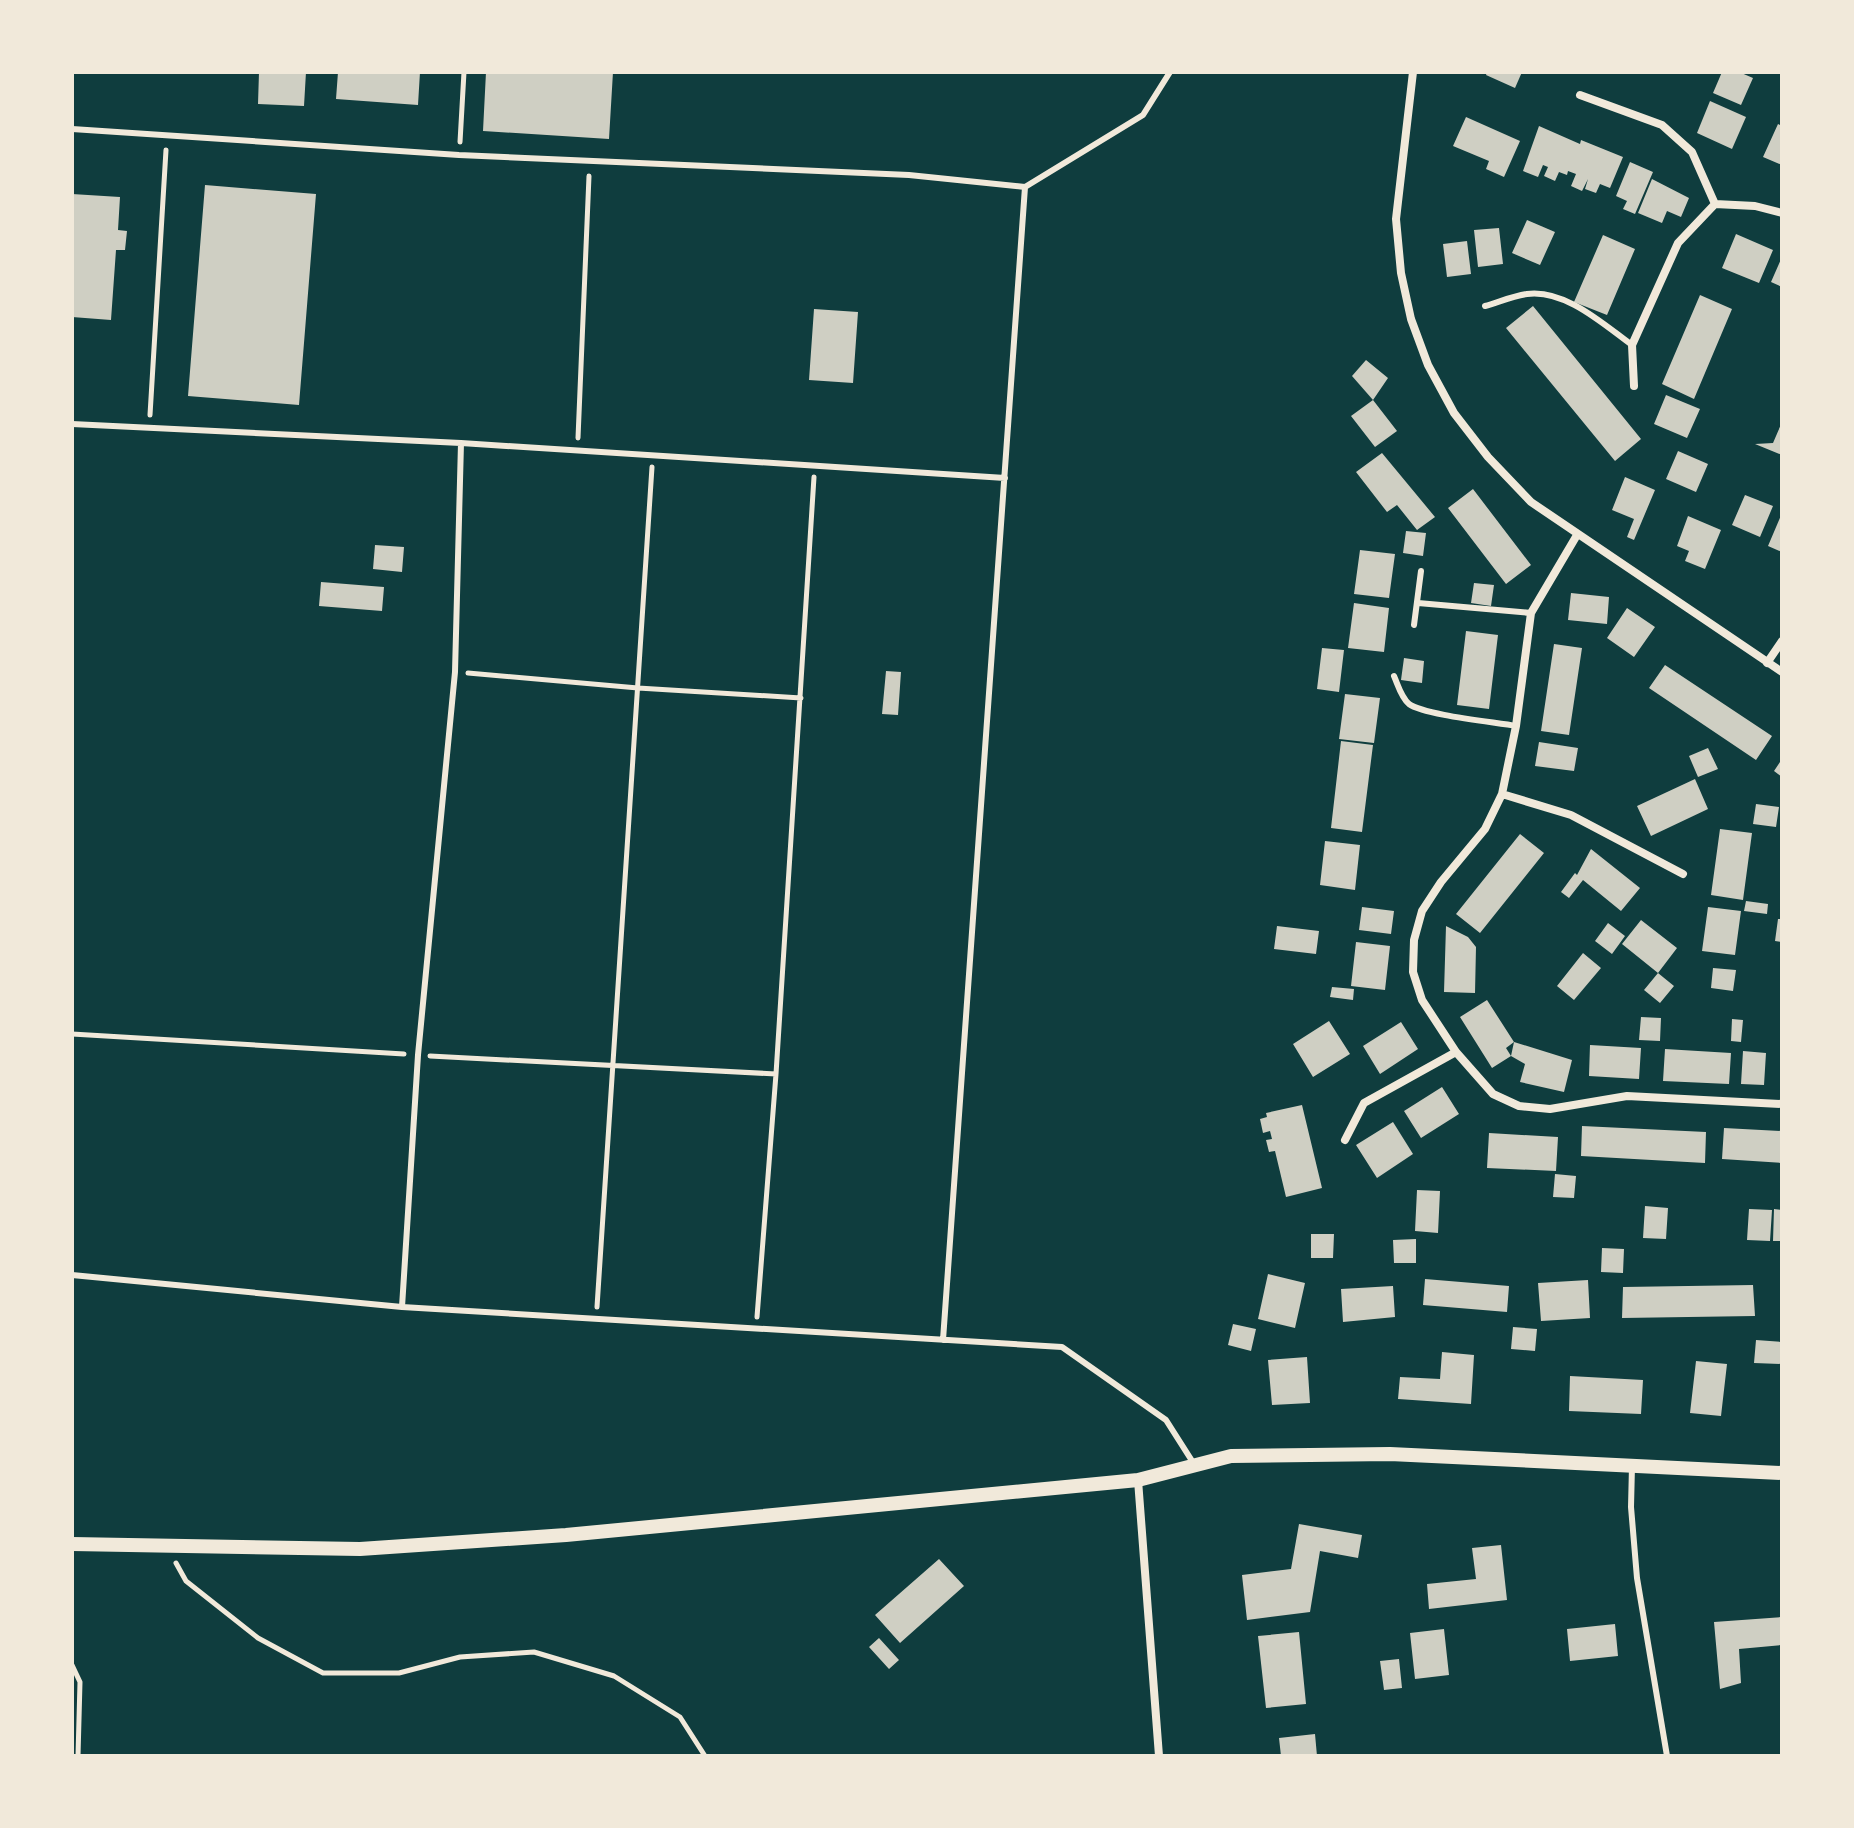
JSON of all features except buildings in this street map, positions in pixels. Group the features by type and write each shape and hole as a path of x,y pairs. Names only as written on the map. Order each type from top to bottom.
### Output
{"street":[{"path":"1413,72 1396,219 1401,273 1411,319 1428,365 1454,413 1488,457 1531,502 1782,672"},
{"path":"1580,95 1662,125 1692,152 1715,204"},
{"path":"1634,386 1632,345 1678,243 1715,204 1755,206 1782,213"},
{"path":"1577,535 1531,613 1516,726 1502,794 1485,829 1441,882 1422,911 1414,940 1413,972 1422,1000 1456,1052 1493,1094 1519,1106 1550,1109 1627,1096 1782,1104"},
{"path":"1767,663 1782,641"},
{"path":"1502,794 1571,815 1683,874"},
{"path":"1345,1140 1364,1103 1456,1052"},
{"path":"72,1544 360,1549 519,1538 1138,1480 1231,1456 1390,1454 1782,1473"},
{"path":"1138,1480 1159,1756"}],"lane":[{"path":"1159,72 1165,82"},
{"path":"72,129 459,155 909,175 1025,187 1143,115 1170,72"},
{"path":"943,1340 1025,187"},
{"path":"1485,306 1529,294 1546,295 1567,301 1632,345"},
{"path":"72,424 461,443 1005,478"},
{"path":"402,1307 418,1055 455,672 461,443"},
{"path":"1414,625 1421,571"},
{"path":"1418,603 1531,613"},
{"path":"1394,676 1402,695 1411,705 1432,712 1516,726"},
{"path":"72,1275 402,1307 1062,1347 1166,1420 1194,1465"},
{"path":"1632,1466 1631,1507 1637,1578 1667,1756"}],"path":[{"path":"459,155 464,72"},
{"path":"149,428 167,137"},
{"path":"578,451 589,161"},
{"path":"596,1320 653,455"},
{"path":"756,1330 776,1074 815,466"},
{"path":"455,672 801,698"},
{"path":"72,1034 776,1074"},
{"path":"166,1547 186,1581 214,1604 258,1638 323,1673 399,1673 460,1657 534,1652 614,1676 680,1717 705,1756"},
{"path":"72,1665 80,1682 78,1756"}]}
